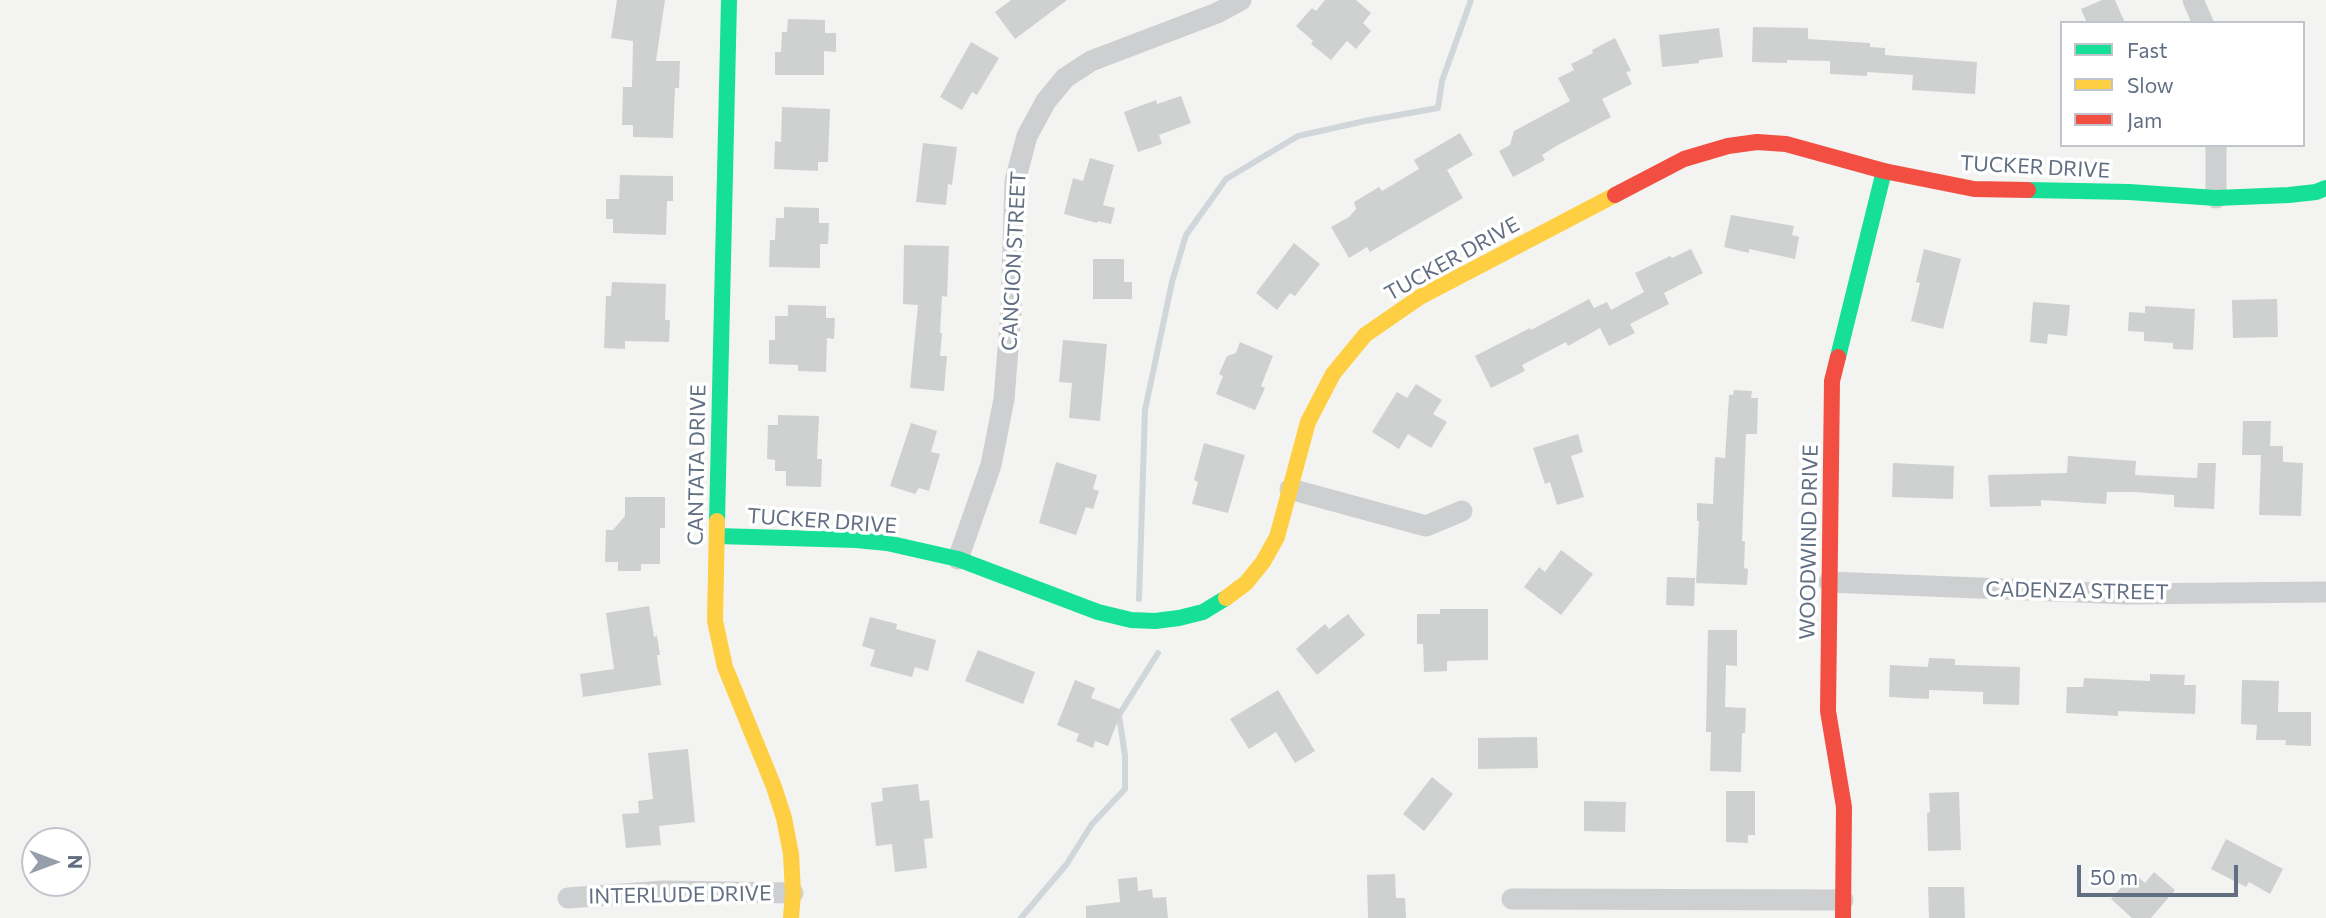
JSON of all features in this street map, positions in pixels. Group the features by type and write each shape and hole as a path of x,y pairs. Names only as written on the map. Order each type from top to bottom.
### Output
{"street":[{"name":"CANTATA DRIVE","path":"729,0 715,621 724,667 774,787 784,818 791,854 791,918"},
{"name":"CANCION STREET","path":"958,559 987,476 1004,400 1011,311 1015,181 1027,136 1046,101 1065,78 1091,61 1217,13 1241,0"},
{"path":"2193,0 2202,21"},
{"name":"TUCKER DRIVE","path":"717,536 856,540 887,544 958,559 1098,612 1131,620 1179,618 1203,612 1222,601 1246,583 1263,562 1278,537 1308,422 1333,374 1365,335 1420,297 1684,159 1728,146 1757,142 1786,144 1884,171 1973,189 2129,192 2216,198 2289,195 2326,188"},
{"path":"2216,147 2216,198"},
{"name":"WOODWIND DRIVE","path":"1843,909 1844,807 1828,711 1832,381 1884,171"},
{"path":"1290,489 1426,526 1462,511"},
{"name":"CADENZA STREET","path":"1829,582 2127,594 2326,592"},
{"name":"INTERLUDE DRIVE","path":"568,898 663,891 793,893"},
{"path":"1513,899 1843,909"}],"building":[{"path":"617,0 665,0 656,61 680,61 679,88 675,88 673,138 633,137 633,125 622,125 623,87 632,87 633,41 611,38"},
{"path":"1011,0 1067,0 1015,39 995,12"},
{"path":"1325,0 1356,0 1371,13 1363,23 1371,31 1356,49 1347,41 1331,60 1311,44 1313,41 1296,26 1312,8 1316,11"},
{"path":"2102,0 2115,0 2124,21 2086,21 2081,9"},
{"path":"788,19 825,20 825,33 836,33 836,52 824,51 824,75 775,75 775,52 781,52 782,32 787,32"},
{"path":"1753,27 1808,28 1808,39 1870,43 1870,47 1885,48 1885,55 1977,62 1975,94 1912,90 1913,75 1867,72 1867,76 1830,74 1830,61 1752,62"},
{"path":"1719,28 1723,57 1662,67 1659,35"},
{"path":"1615,38 1631,71 1626,72 1632,84 1602,99 1611,117 1558,145 1542,155 1545,160 1513,177 1499,151 1510,145 1514,131 1570,101 1558,78 1574,70 1571,64"},
{"path":"971,42 999,58 977,95 972,92 962,110 940,97"},
{"path":"1181,96 1191,123 1159,135 1162,144 1138,152 1124,112 1156,100 1157,104"},
{"path":"782,107 830,109 828,162 818,162 818,171 774,169 775,141 781,142"},
{"path":"1460,133 1473,155 1447,170 1463,198 1370,252 1367,247 1349,258 1331,227 1349,217 1356,209 1354,202 1379,187 1382,191 1419,169 1414,160"},
{"path":"923,143 957,147 952,185 948,184 946,205 916,202"},
{"path":"1090,158 1114,165 1103,205 1115,208 1111,224 1064,214 1073,178 1083,181"},
{"path":"620,175 673,176 673,201 667,201 666,235 613,233 613,219 606,219 606,199 619,199"},
{"path":"784,207 819,208 819,223 829,223 828,244 820,244 820,268 769,267 770,240 775,240 776,218 784,218"},
{"path":"1731,215 1794,226 1792,235 1799,237 1795,259 1749,249 1749,253 1724,247"},
{"path":"1294,243 1320,264 1295,296 1290,293 1277,310 1256,293"},
{"path":"904,245 949,246 947,297 942,296 940,333 940,356 947,356 944,391 910,388 918,305 903,304"},
{"path":"1691,249 1703,273 1664,293 1669,304 1630,324 1635,333 1609,346 1600,328 1568,346 1566,342 1522,365 1525,371 1491,388 1475,356 1589,299 1594,308 1607,302 1611,310 1644,292 1635,273"},
{"path":"1924,249 1961,259 1943,329 1911,321 1920,283 1916,282"},
{"path":"1093,259 1124,259 1124,282 1132,282 1132,299 1093,299"},
{"path":"612,282 666,284 665,320 670,320 669,342 625,341 625,349 604,348 606,296 611,296"},
{"path":"2277,299 2278,337 2233,338 2232,300"},
{"path":"2033,302 2070,305 2067,336 2048,334 2047,344 2030,342"},
{"path":"788,305 826,306 826,318 835,318 834,339 827,338 826,372 798,371 798,365 769,364 769,340 775,340 775,316 788,316"},
{"path":"2145,306 2195,309 2193,350 2173,349 2173,343 2144,341 2144,332 2128,331 2129,312 2145,313"},
{"path":"1063,340 1107,344 1100,421 1069,418 1072,383 1059,382"},
{"path":"1240,342 1273,356 1261,386 1265,388 1255,410 1216,394 1223,376 1219,374 1227,356 1236,353"},
{"path":"1416,384 1442,400 1433,414 1447,422 1431,448 1408,434 1399,449 1372,432 1397,392 1407,398"},
{"path":"1734,390 1752,391 1751,398 1758,398 1757,434 1746,434 1742,541 1745,541 1744,568 1748,569 1747,585 1696,583 1699,521 1697,503 1713,504 1715,457 1725,458 1729,395 1733,395"},
{"path":"778,415 819,416 817,459 822,459 821,487 786,486 786,471 775,471 775,460 767,459 768,425 778,425"},
{"path":"2243,421 2271,421 2270,446 2283,446 2283,462 2303,463 2301,516 2259,515 2261,455 2242,455"},
{"path":"911,423 937,431 931,452 940,454 929,491 919,488 915,494 890,486"},
{"path":"1578,434 1583,452 1571,456 1584,497 1557,505 1550,482 1545,484 1533,448"},
{"path":"1204,443 1245,455 1228,513 1192,504 1198,482 1194,480"},
{"path":"2068,456 2136,461 2135,475 2197,478 2198,463 2216,463 2214,509 2174,507 2174,495 2134,492 2107,492 2106,504 2041,500 2041,506 1990,507 1988,475 2067,473"},
{"path":"1056,462 1097,475 1093,489 1099,491 1093,509 1086,507 1076,535 1039,523"},
{"path":"1893,463 1954,466 1953,499 1892,497"},
{"path":"625,497 665,497 665,528 660,528 660,564 641,564 641,571 618,571 618,562 605,562 606,530 613,530 625,516"},
{"path":"1561,550 1593,574 1561,615 1524,587 1539,567 1545,572"},
{"path":"1667,577 1695,578 1694,606 1666,605"},
{"path":"649,606 660,655 657,655 661,685 583,697 580,674 614,669 606,613"},
{"path":"1440,609 1488,609 1488,660 1447,661 1447,671 1424,672 1423,644 1417,644 1417,614 1440,614"},
{"path":"1348,614 1365,635 1317,675 1296,649 1325,624 1329,629"},
{"path":"870,617 897,624 896,629 936,640 928,671 915,667 912,677 870,666 875,650 862,646"},
{"path":"1708,630 1737,630 1737,666 1726,665 1725,707 1746,708 1741,772 1710,771 1711,732 1706,732"},
{"path":"978,650 1035,672 1023,704 965,681"},
{"path":"1929,658 1955,659 1955,665 2020,667 2019,705 1983,704 1983,692 1929,690 1929,699 1889,697 1890,665 1928,667"},
{"path":"2150,674 2185,675 2184,685 2196,685 2195,714 2118,711 2118,716 2066,713 2067,687 2083,687 2084,678 2150,681"},
{"path":"1075,680 1095,688 1091,698 1122,710 1108,746 1095,741 1093,748 1076,741 1079,734 1057,725"},
{"path":"2242,680 2279,681 2278,712 2311,712 2311,746 2285,745 2286,740 2256,740 2257,725 2241,724"},
{"path":"1278,690 1315,751 1295,763 1276,732 1249,749 1230,719"},
{"path":"1537,737 1538,768 1478,769 1478,738"},
{"path":"688,749 695,822 659,826 661,845 626,848 622,814 639,813 638,801 653,799 648,753"},
{"path":"1432,777 1453,794 1424,831 1403,814"},
{"path":"918,784 920,801 929,800 933,838 924,839 927,868 895,872 892,844 876,846 871,803 883,801 882,788"},
{"path":"1726,791 1755,791 1755,835 1748,835 1748,843 1726,842"},
{"path":"1959,792 1961,850 1928,851 1929,793"},
{"path":"1584,801 1626,802 1625,832 1584,831"},
{"path":"2226,839 2283,869 2270,894 2249,882 2246,887 2211,869"},
{"path":"2154,872 2175,890 2151,918 2132,918 2111,899 2134,873 2145,883"},
{"path":"1395,874 1396,898 1405,898 1406,918 1368,918 1367,875"},
{"path":"1137,877 1138,891 1152,889 1153,898 1166,897 1168,918 1086,918 1086,906 1120,902 1118,879"},
{"path":"1928,887 1964,887 1965,918 1929,918"}],"waterway":[{"path":"1139,599 1145,410 1172,282 1186,235 1226,179 1298,136 1438,108 1442,81 1471,0"},
{"path":"1021,918 1066,865 1092,824 1125,789 1125,756 1119,715 1158,653"}],"traffic: fast":[{"path":"717,521 729,0"},
{"path":"1838,357 1884,171"},
{"path":"2028,190 2129,192 2216,198 2289,195 2326,188"},
{"path":"717,536 887,543 958,559 1098,612 1131,620 1179,618 1203,612 1226,598"}],"traffic: slow":[{"path":"1226,598 1246,583 1263,562 1277,537 1308,422 1333,374 1365,335 1420,297 1615,195"},
{"path":"717,521 715,621 725,667 784,818 791,854 791,918"}],"traffic: jam":[{"path":"1615,195 1684,159 1728,146 1757,142 1786,144 1884,171 1974,189 2028,190"},
{"path":"1838,357 1832,381 1828,711 1844,807 1843,918"}]}
